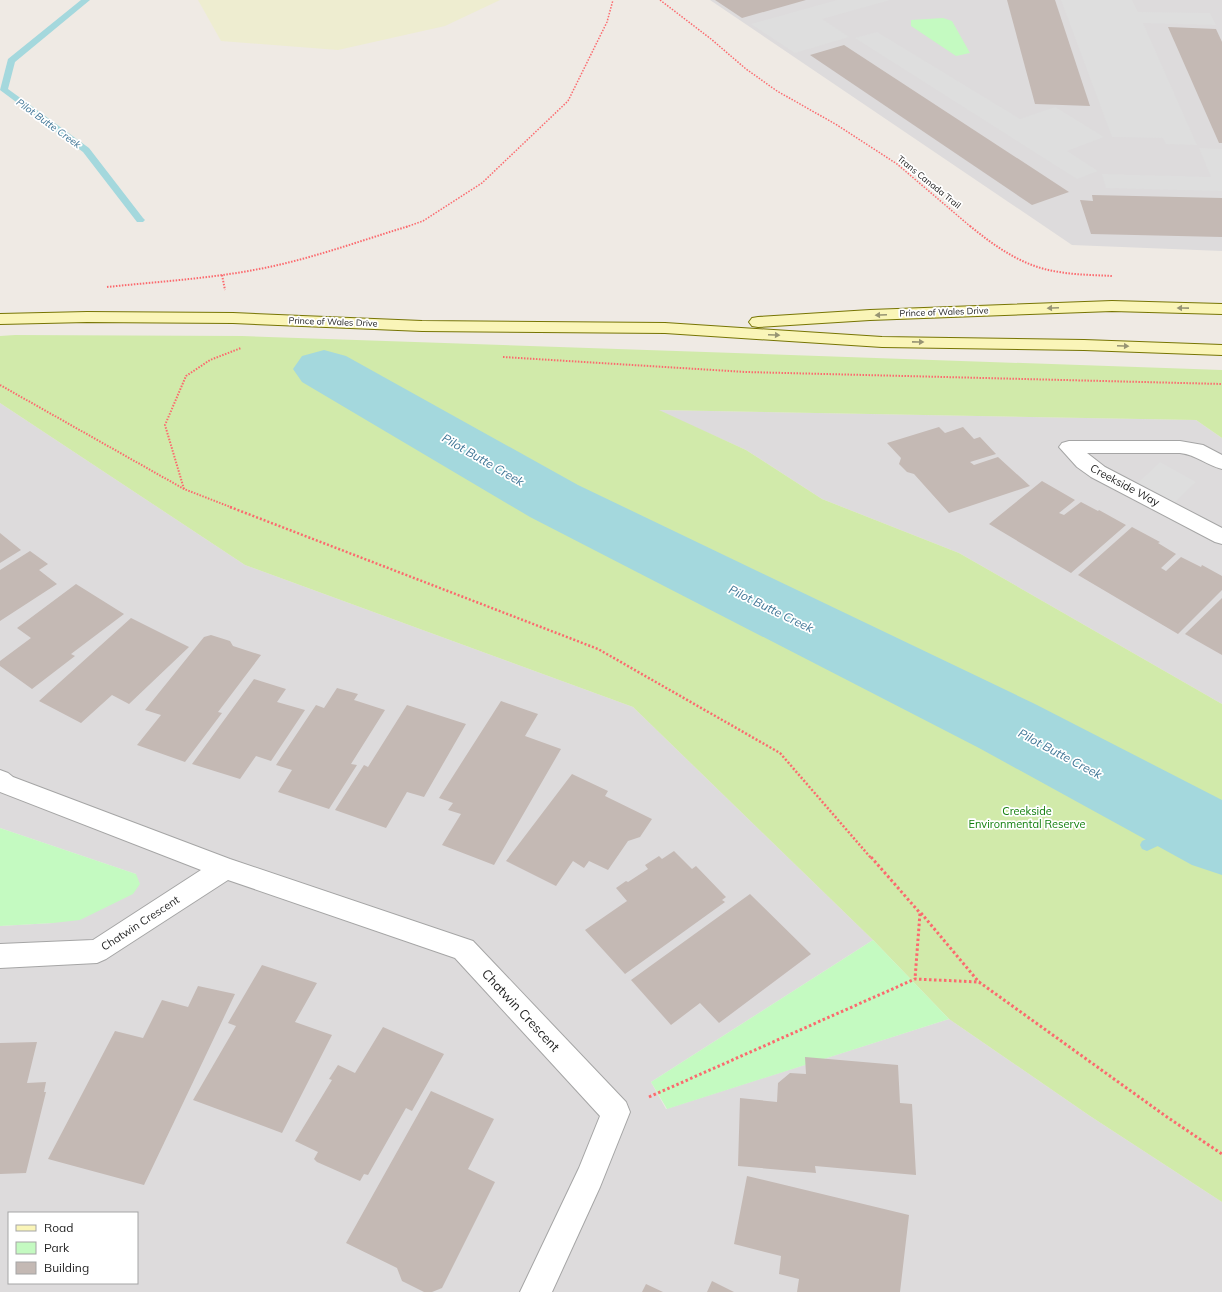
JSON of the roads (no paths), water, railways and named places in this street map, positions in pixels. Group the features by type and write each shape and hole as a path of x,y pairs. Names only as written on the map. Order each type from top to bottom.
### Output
{"main road":[{"name":"Prince of Wales Drive","path":"666,328 870,315 1080,307 1112,306 1222,309"},
{"name":"Prince of Wales Drive","path":"0,319 87,317 233,318 422,326 666,328 882,342 1084,345 1222,350"}],"street":[{"name":"Creekside Way","path":"1221,533 1098,472 1084,462 1069,447 1196,449 1222,463"},
{"name":"Chatwin Crescent","path":"0,780 5,784 225,868 464,949 616,1112 590,1177 536,1292"},
{"name":"Chatwin Crescent","path":"0,956 97,951 225,868"}],"waterway":[{"name":"Pilot Butte Creek","path":"86,0 11,61 4,90 86,150 140,220"},
{"name":"Pilot Butte Creek","path":"324,369 554,501 1007,726 1222,840"},
{"path":"1147,845 1174,832 1207,832"}],"park label":[{"name":"Creekside Environmental Reserve","path":"1027,817"}]}
